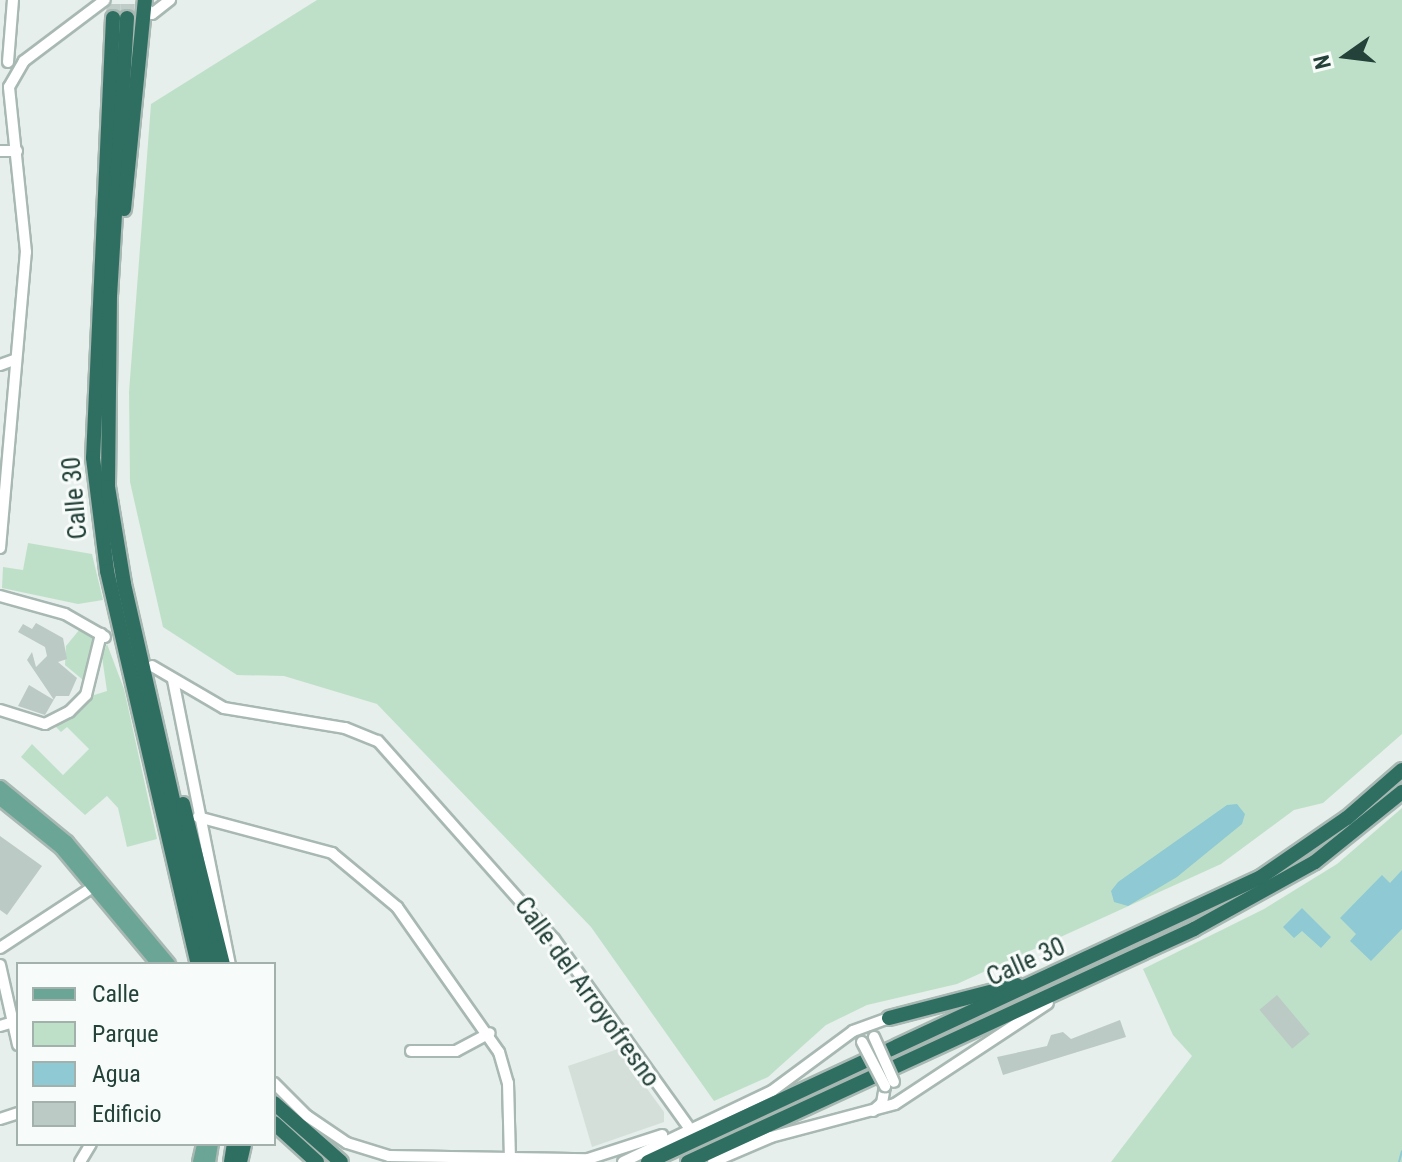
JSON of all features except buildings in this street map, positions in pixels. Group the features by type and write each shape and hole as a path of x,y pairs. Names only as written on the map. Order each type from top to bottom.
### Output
{"highway":[{"path":"108,348 144,3"},
{"name":"Calle 30","path":"198,962 107,571 93,458 120,18 108,348 108,487 210,962"},
{"path":"147,664 222,962"},
{"name":"Calle 30","path":"648,1162 1107,952 1293,857 1402,770"},
{"name":"Calle 30","path":"688,1162 706,1159 1267,891 1402,792"},
{"path":"889,1018 1019,985 1107,952"},
{"path":"1048,1003 1071,986"},
{"path":"276,1105 341,1162"},
{"path":"276,1125 317,1162"}],"main road":[{"path":"0,787 67,842 167,962"},
{"path":"0,799 51,838 156,962"}],"street":[{"path":"0,548 12,382 26,252 9,96 8,65 15,41 13,0"},
{"path":"8,65 32,54 94,5 105,0"},
{"path":"144,3 152,14 170,0"},
{"path":"15,41 32,54"},
{"path":"0,151 17,151"},
{"path":"0,365 14,360"},
{"path":"0,374 12,382"},
{"path":"0,596 54,610 103,636 86,695 69,712 45,724 0,710"},
{"name":"Calle del Arroyofresno","path":"147,664 224,708 345,728 378,741 554,939 683,1126"},
{"path":"172,678 230,962"},
{"path":"178,698 183,686"},
{"path":"198,817 332,853 397,907 490,1033 508,1083 510,1159"},
{"path":"0,948 93,887"},
{"path":"0,965 16,1036"},
{"path":"706,1159 796,1130 868,1114 921,1089 1048,1003"},
{"path":"868,1114 882,1103 889,1084 874,1037 889,1018"},
{"path":"625,1161 772,1091 831,1045 889,1018"},
{"path":"0,1026 13,1022"},
{"path":"411,1051 456,1051 490,1033"},
{"path":"831,1045 862,1042 889,1084 904,1090 921,1089"},
{"path":"276,1085 307,1116 347,1143 389,1156 588,1159 683,1126 702,1123"},
{"path":"625,1161 662,1135"}],"shaded area":[{"path":"618,1049 664,1112 664,1122 592,1147 568,1066"}],"green space":[{"path":"317,0 1402,0 1402,734 1323,803 1294,810 1221,864 957,984 867,1005 826,1025 768,1077 714,1101 591,927 377,704 284,676 237,675 163,627 130,482 129,392 151,104"},
{"path":"28,543 92,554 103,600 78,604 2,588 3,567 23,570"},
{"path":"80,629 93,638 83,680 65,665 66,646"},
{"path":"107,644 124,689 157,839 127,847 118,808 107,796 85,815 21,757 32,744 63,775 89,749 67,727 61,732 56,727 91,696 107,691 102,657"},
{"path":"1402,808 1402,1162 1111,1162 1192,1056 1173,1035 1143,969 1264,909 1337,864"}],"water":[{"path":"1237,804 1245,814 1242,824 1177,877 1128,906 1114,902 1111,891 1118,882 1227,805"},
{"path":"1402,870 1402,929 1371,961 1350,941 1356,934 1340,918 1382,875 1390,883"},
{"path":"1302,908 1331,937 1321,948 1302,931 1294,938 1283,927"}],"waterway":[{"path":"1399,1162 1402,1151"}],"tunnel":[{"path":"113,18 114,0"},
{"path":"127,18 128,0"}]}
